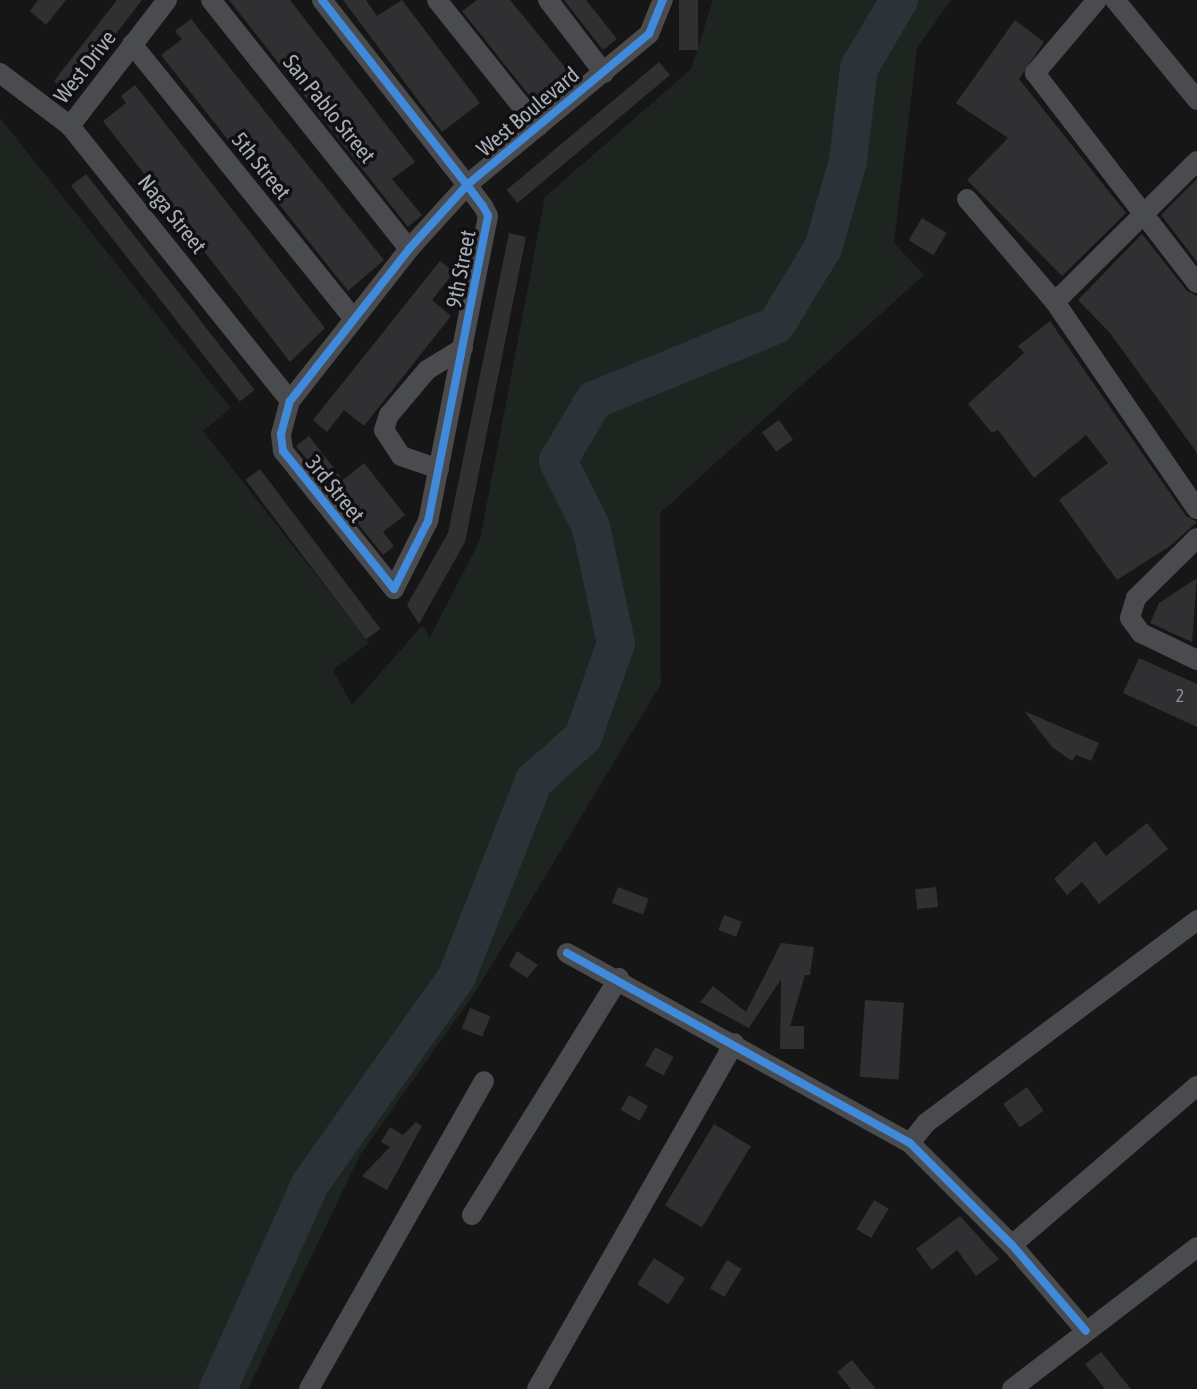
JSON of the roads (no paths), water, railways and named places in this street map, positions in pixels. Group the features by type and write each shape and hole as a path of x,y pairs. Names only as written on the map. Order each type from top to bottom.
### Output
{"street":[{"name":"West Drive","path":"70,126 167,0"},
{"name":"San Pablo Street","path":"211,0 409,249"},
{"name":"9th Street","path":"322,0 483,206 489,225 428,521 394,589"},
{"path":"437,0 538,127"},
{"path":"548,0 604,73"},
{"name":"West Boulevard","path":"290,401 409,249 467,185 649,34 663,0"},
{"path":"1097,0 1035,73 1197,283"},
{"path":"1115,0 1197,100"},
{"name":"5th Street","path":"132,44 353,318"},
{"name":"Naga Street","path":"0,73 70,126 290,401"},
{"path":"1055,302 1197,161"},
{"path":"967,199 1055,302 1197,509"},
{"path":"439,469 414,465 401,456 384,430 389,415 427,370 463,348"},
{"name":"3rd Street","path":"290,401 281,434 283,451 394,589"},
{"path":"1197,538 1136,598 1130,618 1141,633 1197,660"},
{"path":"910,1143 926,1123 1197,920"},
{"path":"567,953 619,978 910,1143 1012,1245 1086,1331"},
{"path":"472,1215 619,978"},
{"path":"537,1389 734,1043"},
{"path":"309,1389 484,1081"},
{"path":"1012,1245 1197,1086"},
{"path":"1012,1389 1197,1247"}],"waterway":[{"path":"218,1389 310,1184 457,976 534,781 583,737 616,643 591,527 558,461 594,400 776,325 823,248 848,161 859,68 899,0"}]}
